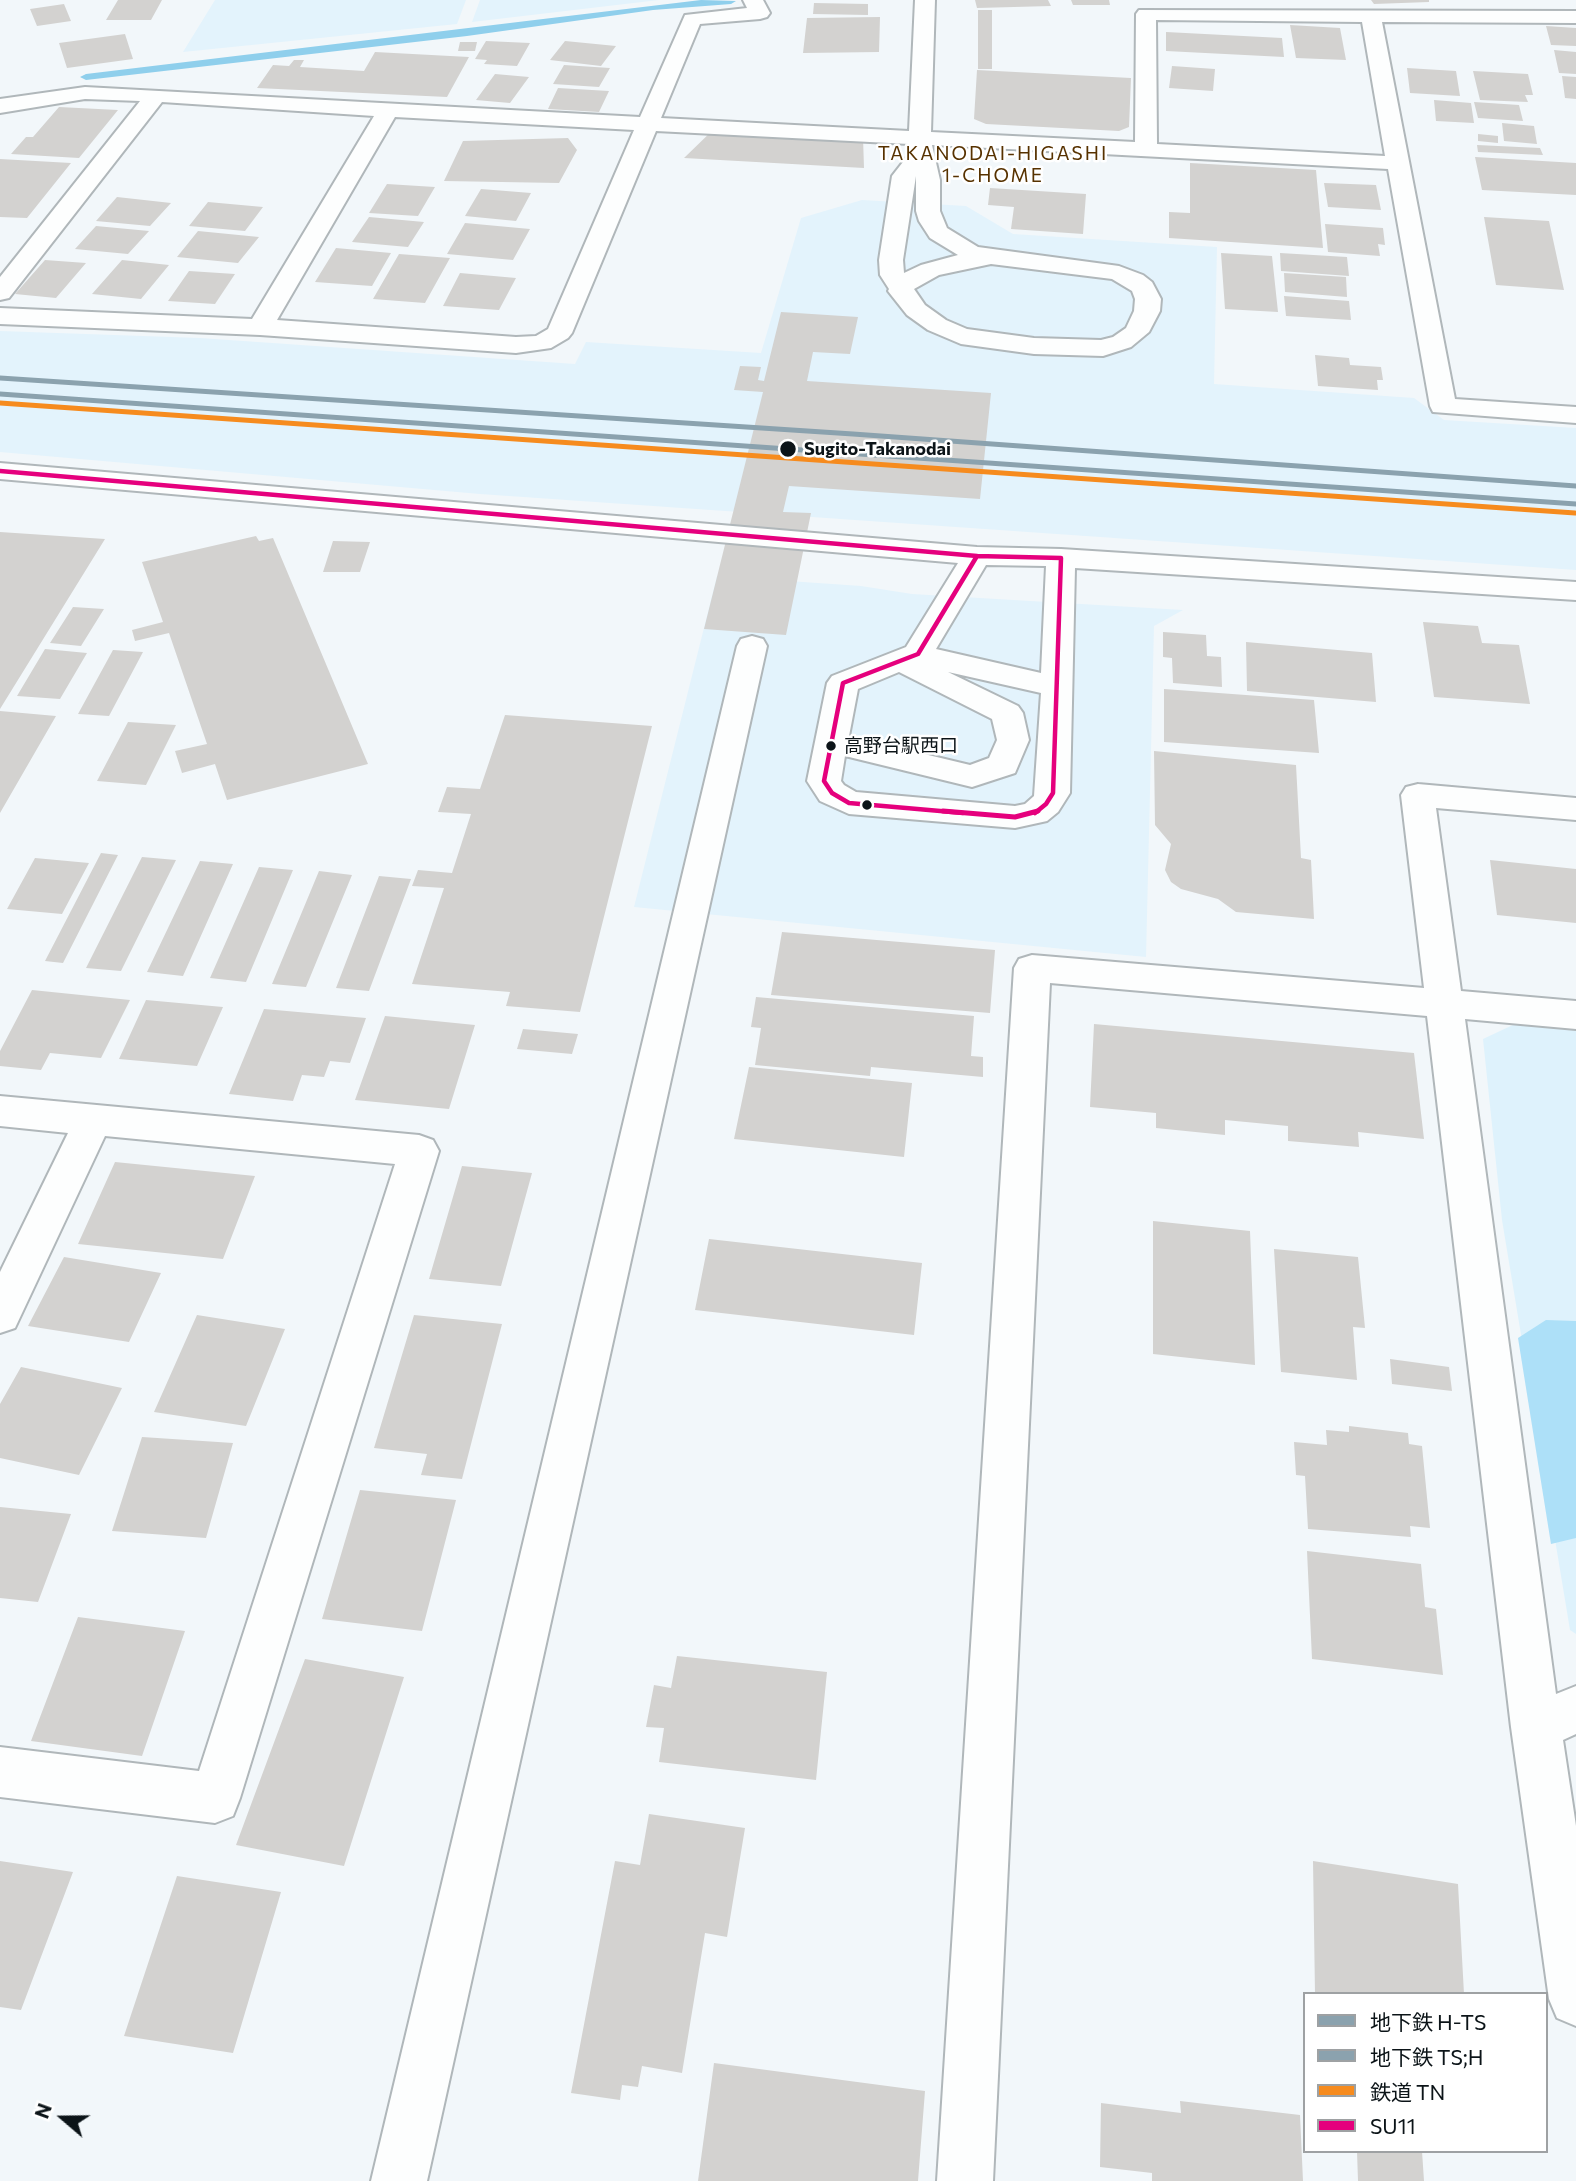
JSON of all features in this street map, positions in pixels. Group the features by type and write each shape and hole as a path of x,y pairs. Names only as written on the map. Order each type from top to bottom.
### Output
{"street":[{"path":"0,316 260,327 516,345 542,343 559,333 692,19 761,13 753,0"},
{"path":"921,145 904,176 891,260 892,275 900,291 916,310 937,325 961,336 1034,346 1075,349 1112,345 1136,332 1147,311 1148,299 1143,287 1119,273 970,252 934,227 928,211 928,180 921,145 925,0"},
{"path":"1146,149 1146,14 1576,17"},
{"path":"1371,16 1443,406 1576,415"},
{"path":"0,106 85,93 156,95 649,124 921,145 1146,149 1398,163"},
{"path":"0,293 156,95"},
{"path":"260,327 388,110"},
{"path":"900,291 908,281 930,270 991,257"},
{"path":"0,471 977,556 1060,558 1576,591"},
{"path":"909,658 977,556"},
{"path":"1057,687 909,658 843,683 824,781 832,793 849,803 1015,817 1035,814 1046,804 1053,793 1057,687 1060,558"},
{"path":"399,2181 752,646"},
{"path":"832,742 972,776 1003,765 1013,740 1007,713 909,658"},
{"path":"1576,810 1418,795 1444,1003 1556,1718 1576,1998"},
{"path":"965,2181 1032,968 1576,1015"},
{"path":"0,1111 419,1151 215,1798 0,1772"},
{"path":"0,1315 93,1119"}],"shaded area":[{"path":"215,0 466,0 457,24 183,52"},
{"path":"480,0 659,0 472,22"},
{"path":"862,200 966,206 1013,234 1217,247 1214,384 1414,398 1444,420 1576,428 1576,570 480,494 0,452 0,331 200,338 575,364 586,342 761,353 801,218"},
{"path":"717,576 861,586 912,594 1183,610 1154,626 1146,957 634,907"},
{"path":"1515,1024 1576,1029 1576,1634 1570,1630 1502,1220 1483,1039"},
{"path":"1546,1320 1576,1321 1576,1538 1551,1544 1518,1338"}],"building":[{"path":"118,0 162,0 151,20 106,20"},
{"path":"975,0 1048,0 1051,6 977,8"},
{"path":"1071,0 1109,0 1110,5 1073,5"},
{"path":"1371,0 1429,0 1429,2 1374,4"},
{"path":"814,3 868,4 868,15 813,14"},
{"path":"64,4 71,21 37,26 30,9"},
{"path":"978,10 992,10 992,69 978,69"},
{"path":"880,17 879,52 803,53 807,18"},
{"path":"1290,25 1340,28 1346,60 1296,58"},
{"path":"1546,26 1576,28 1576,46 1551,45"},
{"path":"1166,32 1282,38 1284,57 1166,51"},
{"path":"125,34 133,59 67,68 59,43"},
{"path":"486,41 530,43 517,66 484,64 487,60 475,59"},
{"path":"565,41 616,46 601,66 550,60"},
{"path":"460,42 477,42 475,51 458,51"},
{"path":"1554,50 1576,52 1576,74 1559,73"},
{"path":"375,52 469,57 447,97 257,88 273,65 289,66 294,60 304,60 300,67 364,71"},
{"path":"564,65 610,68 599,87 553,84"},
{"path":"1172,66 1215,69 1213,91 1169,88"},
{"path":"1407,68 1456,71 1460,96 1410,93"},
{"path":"977,70 1131,78 1129,127 1119,131 986,124 974,119"},
{"path":"1473,71 1528,74 1533,95 1525,95 1528,102 1480,100"},
{"path":"495,74 529,77 510,103 476,100"},
{"path":"1562,76 1576,77 1576,99 1565,98"},
{"path":"558,88 609,91 599,112 548,109"},
{"path":"1434,100 1471,103 1474,123 1436,121"},
{"path":"1474,102 1519,105 1523,121 1478,118"},
{"path":"59,107 118,110 79,158 11,154 26,137 33,137"},
{"path":"1502,123 1534,126 1537,144 1504,141"},
{"path":"716,127 863,137 864,168 684,158"},
{"path":"1478,134 1498,136 1498,143 1478,141"},
{"path":"568,138 577,150 559,183 444,181 463,141"},
{"path":"1477,145 1540,148 1543,155 1478,152"},
{"path":"1475,157 1576,163 1576,195 1482,190"},
{"path":"0,159 71,163 27,218 0,217"},
{"path":"1190,163 1316,170 1323,248 1169,238 1169,212 1190,213"},
{"path":"1324,183 1376,185 1381,210 1328,207"},
{"path":"387,184 435,187 418,216 369,213"},
{"path":"990,188 1086,194 1083,234 1011,229 1014,207 988,205"},
{"path":"481,189 531,193 516,221 465,216"},
{"path":"117,197 171,203 150,226 96,221"},
{"path":"208,202 263,207 245,231 189,226"},
{"path":"369,217 424,222 408,247 352,242"},
{"path":"1484,217 1549,221 1564,290 1496,285"},
{"path":"465,223 530,229 513,260 447,254"},
{"path":"1325,224 1383,228 1385,245 1378,244 1380,256 1328,252"},
{"path":"96,226 149,231 128,254 75,249"},
{"path":"198,231 259,237 238,263 177,257"},
{"path":"336,248 391,253 372,286 315,282"},
{"path":"1221,253 1272,256 1278,312 1225,309"},
{"path":"1280,253 1347,257 1349,276 1281,271"},
{"path":"399,254 450,258 425,303 373,299"},
{"path":"45,260 86,263 56,298 15,294"},
{"path":"122,260 169,265 141,299 92,294"},
{"path":"189,271 235,274 215,304 168,301"},
{"path":"460,273 516,278 499,310 443,306"},
{"path":"1284,273 1346,277 1347,297 1285,292"},
{"path":"1284,296 1349,301 1351,320 1286,316"},
{"path":"781,312 858,317 850,354 813,352 807,381 991,393 980,499 789,486 783,512 811,513 786,635 704,629 763,392 734,390 740,366 761,367 758,380 764,381"},
{"path":"1315,355 1349,358 1350,365 1381,367 1383,380 1377,380 1378,390 1318,386"},
{"path":"0,532 105,539 0,709"},
{"path":"256,536 259,541 273,538 368,764 227,800 215,764 182,773 175,751 207,744 169,633 135,641 132,630 163,622 142,562"},
{"path":"333,541 370,542 360,572 323,572"},
{"path":"73,607 104,609 81,646 50,643"},
{"path":"1423,622 1478,626 1482,643 1519,645 1530,704 1434,697"},
{"path":"1163,632 1206,635 1207,656 1221,657 1222,687 1173,683 1172,658 1163,657"},
{"path":"1246,642 1372,653 1376,702 1247,691"},
{"path":"45,649 87,653 60,699 17,696"},
{"path":"113,650 143,652 109,716 78,714"},
{"path":"1164,689 1314,700 1319,753 1164,742"},
{"path":"0,711 56,716 0,813"},
{"path":"505,715 652,726 580,1012 506,1006 510,992 412,984 444,888 412,886 418,870 452,873 471,814 438,812 447,787 480,789"},
{"path":"128,722 176,725 146,785 97,781"},
{"path":"1154,751 1296,765 1301,858 1311,860 1314,919 1236,912 1218,899 1181,889 1171,882 1165,870 1171,844 1155,825"},
{"path":"101,853 118,855 63,963 45,961"},
{"path":"142,857 176,860 121,971 86,968"},
{"path":"35,858 89,863 62,914 7,909"},
{"path":"1490,860 1576,869 1576,923 1497,915"},
{"path":"200,861 233,864 183,976 147,972"},
{"path":"259,867 293,870 246,982 210,978"},
{"path":"319,871 352,875 306,987 272,984"},
{"path":"379,876 411,879 369,991 336,988"},
{"path":"782,932 995,950 990,1013 771,995"},
{"path":"32,990 130,1000 101,1058 50,1053 41,1070 0,1066 0,1051"},
{"path":"756,997 974,1016 971,1056 983,1057 983,1077 871,1067 870,1076 755,1065 761,1028 751,1027"},
{"path":"146,1000 223,1007 197,1066 119,1059"},
{"path":"264,1009 366,1018 350,1063 330,1061 324,1077 302,1075 293,1101 229,1094"},
{"path":"385,1016 475,1025 449,1109 355,1100"},
{"path":"1094,1024 1414,1053 1424,1139 1358,1132 1359,1147 1288,1141 1288,1126 1225,1120 1225,1135 1156,1128 1156,1113 1090,1107"},
{"path":"523,1029 578,1034 572,1054 517,1049"},
{"path":"749,1067 912,1083 904,1157 734,1139"},
{"path":"115,1162 255,1176 223,1259 78,1244"},
{"path":"462,1166 532,1173 501,1286 429,1279"},
{"path":"1153,1221 1250,1231 1255,1365 1153,1354"},
{"path":"709,1239 922,1263 914,1335 695,1310"},
{"path":"1274,1249 1358,1257 1365,1328 1353,1327 1357,1380 1281,1372"},
{"path":"64,1257 161,1273 129,1342 28,1326"},
{"path":"197,1315 285,1329 246,1426 154,1412"},
{"path":"414,1315 502,1324 462,1479 421,1475 427,1454 374,1448"},
{"path":"1390,1359 1449,1367 1452,1391 1392,1384"},
{"path":"21,1367 122,1388 79,1475 0,1458 0,1404"},
{"path":"1349,1426 1408,1433 1409,1444 1422,1446 1430,1528 1410,1526 1411,1537 1308,1529 1305,1476 1296,1475 1294,1442 1327,1445 1326,1430 1349,1432"},
{"path":"142,1437 233,1443 206,1538 112,1531"},
{"path":"360,1490 456,1500 422,1631 322,1619"},
{"path":"0,1507 71,1514 38,1602 0,1598"},
{"path":"1307,1551 1421,1564 1425,1607 1436,1609 1443,1675 1312,1659"},
{"path":"78,1617 185,1631 142,1756 31,1741"},
{"path":"677,1656 827,1672 816,1780 659,1762 664,1728 646,1727 654,1685 671,1688"},
{"path":"305,1659 404,1677 344,1866 236,1845"},
{"path":"649,1814 745,1828 727,1937 705,1933 682,2073 642,2066 638,2087 622,2085 620,2100 571,2093 615,1861 640,1865"},
{"path":"0,1861 73,1872 21,2010 0,2007"},
{"path":"1313,1861 1458,1884 1464,1992 1315,1992"},
{"path":"177,1876 281,1892 233,2053 124,2036"},
{"path":"714,2063 925,2091 918,2181 698,2181"},
{"path":"1180,2101 1300,2115 1303,2181 1152,2181 1152,2173 1100,2167 1101,2103 1181,2113"},
{"path":"1357,2153 1422,2153 1424,2181 1358,2181"}],"waterway":[{"path":"86,77 467,33 653,7 731,1"}],"metro line":[{"name":"TS;H","path":"0,378 853,434 1576,486"},
{"name":"H-TS","path":"0,394 1576,504"}],"rail line":[{"name":"TN","path":"0,403 1575,513"}],"transit line":[{"name":"SU11","path":"0,471 977,556"},
{"name":"SU11","path":"977,556 1061,558 1053,793 1046,804 1035,813 1015,817 849,803 832,793 824,781 843,683 918,654 977,556"}],"place":[{"name":"Sugito-Takanodai","path":"788,449"},
{"name":"高野台駅西口","path":"831,746"}],"district":[{"name":"TAKANODAI-HIGASHI 1-CHOME","path":"993,165"}]}
